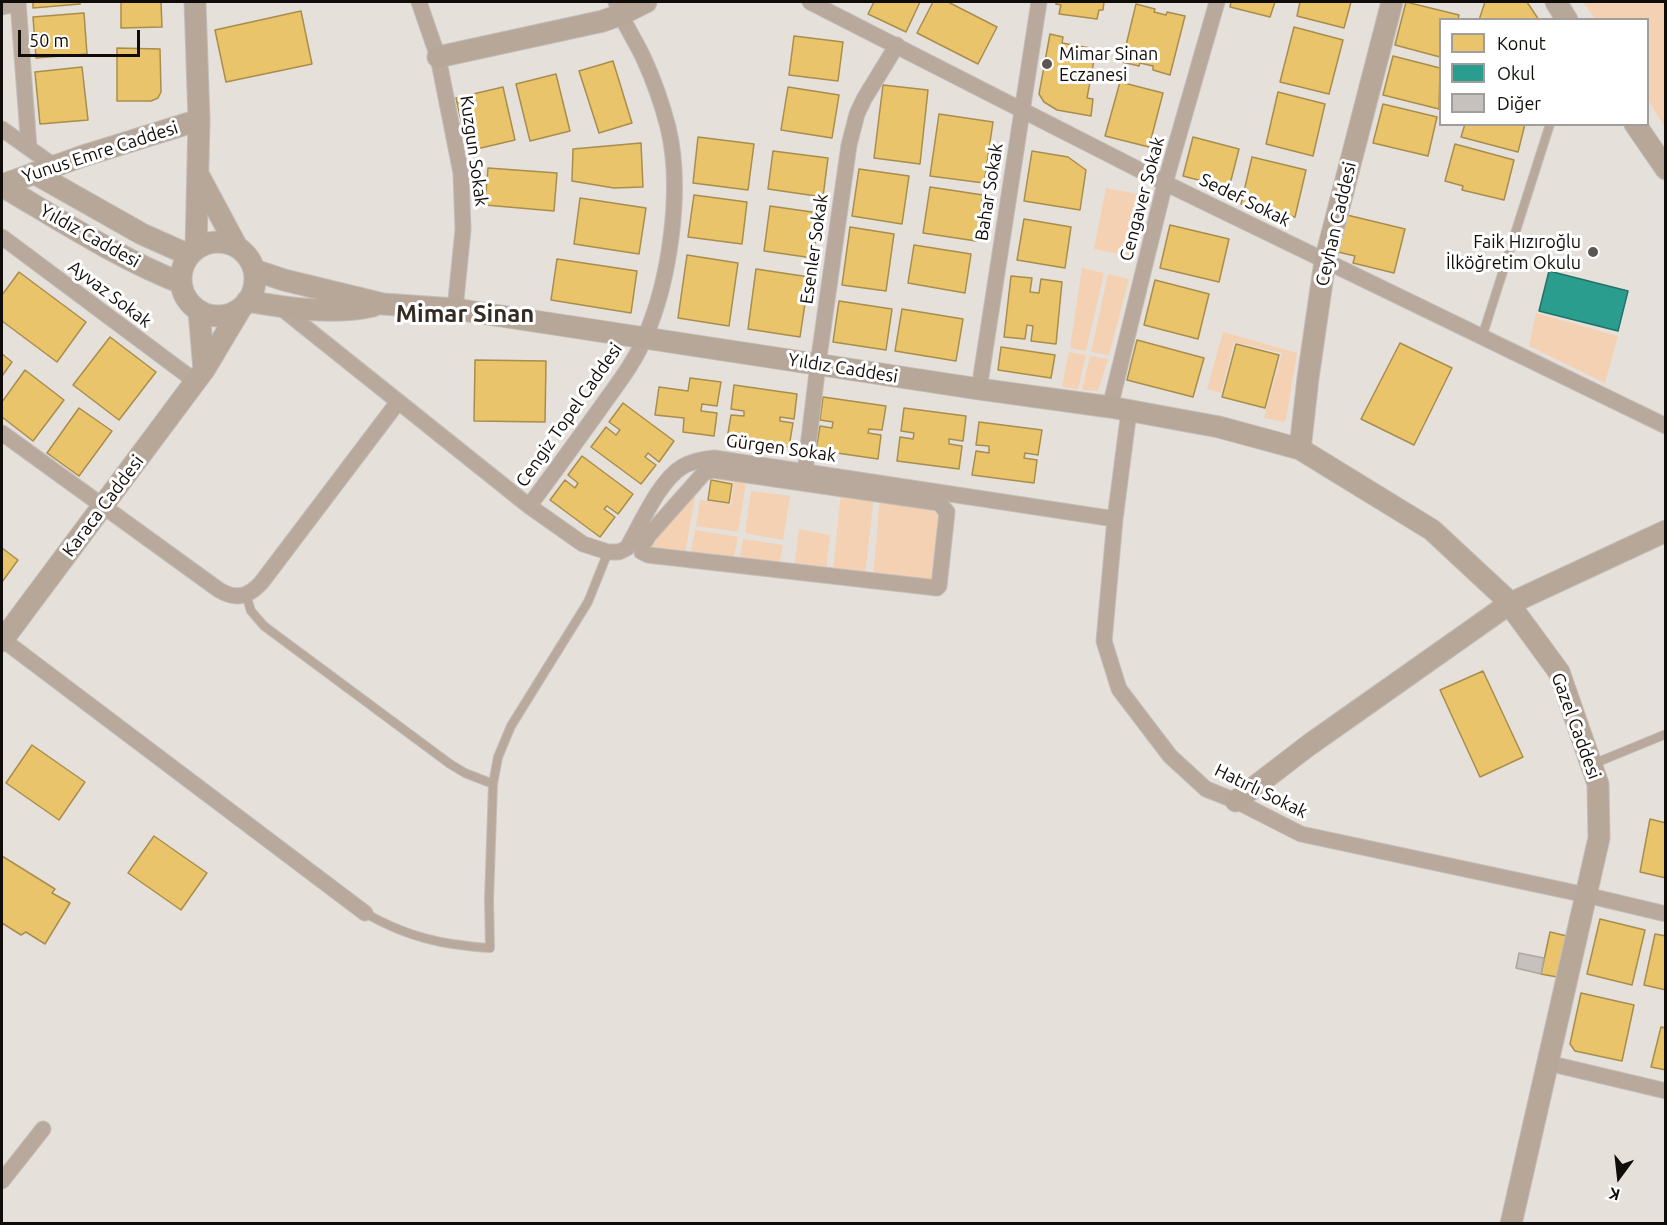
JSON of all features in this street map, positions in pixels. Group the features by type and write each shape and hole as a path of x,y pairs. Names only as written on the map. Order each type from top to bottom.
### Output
{"street":[{"path":"195,2 199,175 193,251 182,268 181,283 187,299 199,311 200,376"},
{"name":"Kuzgun Sokak","path":"419,2 438,57 461,173 463,230 455,309"},
{"path":"438,57 646,2"},
{"name":"Sedef Sokak","path":"810,2 1165,183 1665,426"},
{"name":"Bahar Sokak","path":"979,389 1039,2"},
{"name":"Cengaver Sokak","path":"1120,409 1165,183 1217,2"},
{"name":"Ceyhan Caddesi","path":"1300,449 1325,261 1392,2"},
{"path":"1556,2 1566,18"},
{"path":"2,7 18,3 29,148"},
{"name":"Cengiz Topel Caddesi","path":"529,506 629,368 646,337 669,253 674,214 675,174 669,130 656,87 618,8"},
{"name":"Esenler Sokak","path":"805,476 818,364 852,129 864,99 897,45"},
{"name":"Yunus Emre Caddesi","path":"2,186 54,166 199,120"},
{"path":"1636,126 1665,169"},
{"path":"2,129 54,166"},
{"name":"Yıldız Caddesi","path":"34,173 142,234 193,251"},
{"path":"199,175 237,247 248,257 254,270 254,286 244,305"},
{"name":"Yıldız Caddesi","path":"2,186 97,242 154,272 181,283"},
{"name":"Ayvaz Sokak","path":"2,237 200,376"},
{"path":"193,251 216,242 237,247"},
{"name":"Yıldız Caddesi","path":"254,270 284,280 383,304 455,309 1120,409 1219,427 1300,449"},
{"name":"Yıldız Caddesi","path":"199,311 216,316 225,315 244,305 345,310 383,304"},
{"name":"Karaca Caddesi","path":"2,640 200,376 244,305"},
{"path":"279,307 529,506 583,543 608,552"},
{"path":"2,433 219,590 232,596 246,596 261,583 398,402"},
{"name":"Hatırlı Sokak","path":"1120,409 1115,519 1104,641 1119,689 1170,756 1206,789 1306,835 1665,914"},
{"name":"Gazel Caddesi","path":"1300,449 1432,530 1509,604 1559,672 1598,784 1599,838 1511,1224"},
{"name":"Gürgen Sokak","path":"608,552 619,552 627,548 664,484 681,467 699,459 724,459 805,476 1115,519"},
{"path":"707,471 805,476 942,505 947,512 939,586 937,588 752,567 648,555 642,552 649,535 707,471"},
{"path":"1236,801 1309,745 1509,604 1665,531"},
{"path":"2,640 365,913"},
{"path":"1548,1063 1665,1091"},
{"path":"2,1181 43,1129"}],"lane":[{"path":"1482,337 1549,126"},
{"path":"365,913 389,927 426,940 490,948 489,900 493,784 498,757 511,726 588,602 608,552"},
{"path":"246,596 251,611 264,627 450,764 465,773 493,784"},
{"path":"1591,765 1665,734"}],"shaded area":[{"path":"1583,2 1665,2 1665,127 1649,102 1649,18 1594,18"},
{"path":"1106,188 1142,195 1129,256 1094,249"},
{"path":"1082,268 1104,273 1086,351 1070,348"},
{"path":"1108,274 1129,279 1109,355 1091,352"},
{"path":"1536,313 1618,336 1605,383 1529,346"},
{"path":"1223,332 1297,353 1284,422 1264,418 1282,353 1234,342 1221,393 1207,389"},
{"path":"1069,352 1086,355 1078,389 1062,387"},
{"path":"1090,356 1108,359 1098,391 1082,390"},
{"path":"709,476 747,476 738,532 696,526 700,500 731,505 734,482 708,478"},
{"path":"697,485 685,554 646,551"},
{"path":"751,491 790,496 783,540 745,533"},
{"path":"841,492 874,496 865,575 833,572"},
{"path":"880,498 935,505 934,513 939,513 936,584 873,578"},
{"path":"799,529 830,535 826,571 794,569"},
{"path":"695,530 738,537 733,561 690,556"},
{"path":"743,539 783,545 779,566 739,562"}],"building: Konut":[{"path":"33,2 80,2 80,4 33,8"},
{"path":"121,2 161,2 162,27 121,28"},
{"path":"874,2 920,2 906,32 868,14"},
{"path":"933,2 948,2 997,27 978,64 917,33"},
{"path":"1056,2 1104,2 1103,10 1099,10 1097,19 1059,14 1061,5"},
{"path":"1231,2 1275,2 1270,17 1230,7"},
{"path":"1300,2 1351,2 1344,28 1297,16"},
{"path":"1406,2 1459,15 1458,18 1439,18 1439,57 1395,45"},
{"path":"1485,2 1527,2 1538,18 1480,18"},
{"path":"1136,4 1155,9 1154,12 1166,15 1167,12 1185,16 1170,75 1153,70 1153,66 1122,62"},
{"path":"301,11 312,64 226,82 215,30"},
{"path":"84,13 87,54 36,58 33,17"},
{"path":"1294,27 1343,40 1329,94 1280,82"},
{"path":"1050,34 1063,37 1062,43 1096,49 1087,98 1093,99 1091,116 1057,110 1044,102 1039,94"},
{"path":"794,36 843,42 838,81 789,75"},
{"path":"117,48 160,49 161,92 158,98 151,101 117,101"},
{"path":"1393,56 1439,68 1439,109 1383,95"},
{"path":"613,61 632,123 599,133 579,71"},
{"path":"82,67 88,120 40,124 35,72"},
{"path":"556,74 570,131 530,141 516,84"},
{"path":"1120,82 1163,93 1149,147 1105,136"},
{"path":"883,85 928,90 920,164 874,158"},
{"path":"503,87 515,140 468,151 456,98"},
{"path":"788,87 839,95 832,138 781,130"},
{"path":"1278,92 1325,104 1313,156 1266,144"},
{"path":"1383,104 1437,117 1428,156 1373,143"},
{"path":"939,114 993,122 984,183 930,176"},
{"path":"1464,126 1524,126 1518,152 1461,137"},
{"path":"698,137 754,144 748,190 693,183"},
{"path":"1193,137 1239,149 1229,188 1183,176"},
{"path":"641,143 643,187 614,188 572,181 573,149"},
{"path":"1455,144 1514,160 1504,200 1462,190 1463,186 1445,181"},
{"path":"773,151 828,158 823,197 768,189"},
{"path":"1032,151 1068,157 1086,170 1080,210 1024,201"},
{"path":"1252,157 1306,170 1295,217 1241,204"},
{"path":"488,168 557,173 554,211 485,205"},
{"path":"859,169 909,176 902,224 852,216"},
{"path":"930,187 983,195 976,241 923,233"},
{"path":"694,195 747,202 742,244 688,237"},
{"path":"580,198 646,208 639,254 574,244"},
{"path":"770,206 819,213 813,258 764,251"},
{"path":"1347,215 1405,229 1394,273 1353,263 1355,256 1338,252"},
{"path":"1024,219 1071,227 1065,268 1017,260"},
{"path":"1170,225 1229,239 1219,282 1160,268"},
{"path":"850,227 894,234 886,291 842,285"},
{"path":"914,245 971,254 965,293 908,283"},
{"path":"687,255 738,263 729,326 678,318"},
{"path":"557,259 637,271 631,313 551,300"},
{"path":"756,269 809,277 800,337 748,329"},
{"path":"19,272 86,322 57,362 2,321 2,295"},
{"path":"1011,276 1032,278 1030,292 1039,293 1041,279 1062,282 1056,344 1031,341 1033,326 1027,325 1025,339 1004,337"},
{"path":"1155,280 1209,294 1198,339 1144,325"},
{"path":"839,301 892,309 886,350 833,342"},
{"path":"902,309 963,319 956,361 895,351"},
{"path":"110,337 156,372 119,420 73,385"},
{"path":"1137,340 1204,358 1193,397 1127,380"},
{"path":"1400,343 1452,368 1414,445 1361,419"},
{"path":"1236,344 1279,355 1265,408 1222,397"},
{"path":"1001,347 1055,355 1051,378 998,370"},
{"path":"2,354 12,362 2,376"},
{"path":"475,360 546,361 545,422 474,421"},
{"path":"25,370 64,400 33,441 2,417 2,402"},
{"path":"690,378 721,382 717,406 702,404 701,411 717,413 714,436 683,432 684,418 655,415 659,387 688,391"},
{"path":"734,385 797,394 794,419 780,417 780,421 793,423 789,447 727,439 731,415 744,416 744,411 731,409"},
{"path":"823,397 886,406 882,430 869,429 868,433 881,435 878,459 816,450 820,426 832,428 833,422 820,420"},
{"path":"623,403 674,441 659,462 648,453 645,457 656,465 641,484 591,447 606,427 616,435 620,430 609,422"},
{"path":"79,408 112,431 79,476 47,453"},
{"path":"904,408 966,416 963,441 949,439 949,444 962,446 959,469 897,461 900,437 913,439 914,433 901,431"},
{"path":"979,422 1042,430 1038,455 1025,453 1024,458 1037,460 1034,483 972,475 976,451 989,453 989,446 976,445"},
{"path":"582,456 633,494 618,514 607,506 604,509 615,517 600,537 550,500 565,480 575,488 578,483 568,475"},
{"path":"711,480 732,484 729,503 708,500"},
{"path":"2,548 18,560 2,582"},
{"path":"1483,671 1523,757 1480,777 1440,690"},
{"path":"32,745 85,782 59,820 6,783"},
{"path":"1650,819 1666,823 1666,878 1640,872"},
{"path":"154,836 207,873 181,910 128,873"},
{"path":"2,856 55,889 52,893 70,903 45,944 26,932 21,935 2,923"},
{"path":"1600,919 1645,930 1632,985 1587,974"},
{"path":"1550,932 1567,936 1557,977 1541,974"},
{"path":"1655,934 1666,936 1666,990 1644,985"},
{"path":"1581,993 1634,1005 1622,1061 1575,1051 1570,1044"},
{"path":"1661,1027 1666,1028 1666,1070 1651,1067"}],"building: Okul":[{"path":"1549,271 1628,291 1618,331 1539,311"}],"building: Diğer":[{"path":"1519,953 1544,958 1541,974 1516,968"}],"place":[{"name":"Mimar Sinan Eczanesi","path":"1047,64"},
{"name":"Faik Hızıroğlu İlköğretim Okulu","path":"1593,252"}],"district":[{"name":"Mimar Sinan","path":"465,314"}]}
